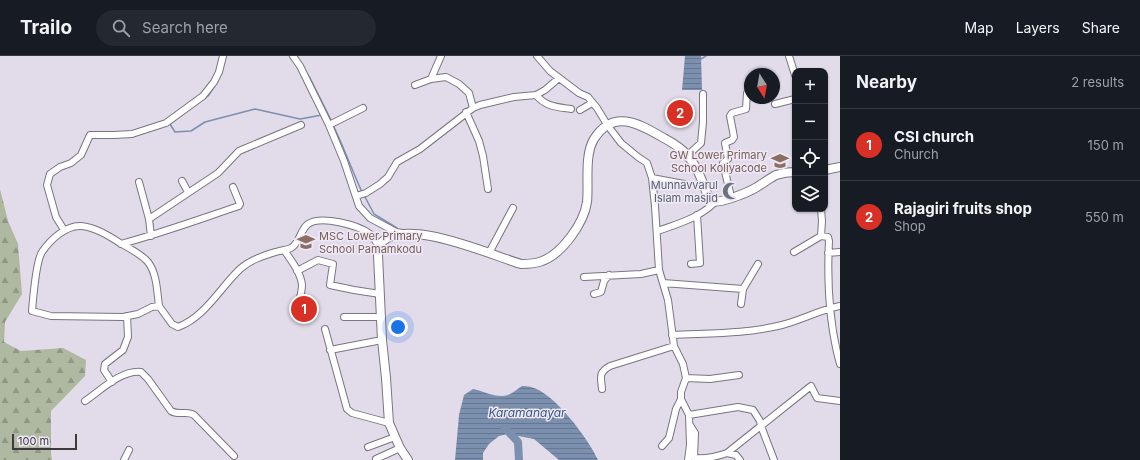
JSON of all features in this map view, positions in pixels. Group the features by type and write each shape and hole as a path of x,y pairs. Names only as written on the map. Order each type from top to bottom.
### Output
{"main road":[{"path":"408,460 400,448 389,423 378,266 379,246 384,241 394,236 406,233 423,234 438,237 521,264 542,262 558,251 575,231 585,211 587,203 589,157 593,140 614,122 634,122 644,126 688,155 698,172 710,201 714,203 756,188 775,176 792,172"},
{"path":"828,169 840,167"}],"street":[{"path":"64,230 56,217 47,185 50,174 60,167 71,163 80,155 90,135 132,134 166,123 203,96 220,72 223,56"},
{"path":"293,56 300,66 329,125 344,161 359,206 370,218 396,232 406,233"},
{"path":"431,79 441,56"},
{"path":"537,56 550,71 579,93 588,97 621,143 647,163 652,178 658,232 659,270 668,300 674,346 683,364 686,378 681,392 682,399 689,415 692,459 716,457 727,453 811,386 817,398 840,400"},
{"path":"789,56 793,68"},
{"path":"415,85 431,79 446,77 459,84 469,93 473,108"},
{"path":"356,196 366,193 380,184 388,177 397,162 420,148 466,112 480,105 514,97 536,95 545,90 559,78"},
{"path":"688,155 701,143 703,94"},
{"path":"536,95 541,101 553,107 571,109"},
{"path":"780,103 792,100"},
{"path":"580,110 592,103"},
{"path":"731,198 724,163 728,159 725,143 732,140 734,137 730,116 732,113 746,109 746,104"},
{"path":"329,125 363,108"},
{"path":"466,112 479,141 488,189"},
{"path":"149,219 218,173 239,151 301,125"},
{"path":"652,178 684,184"},
{"path":"182,181 188,192"},
{"path":"139,182 149,219 151,236"},
{"path":"122,244 207,218 239,206 240,204 233,187"},
{"path":"658,232 707,210 714,203"},
{"path":"489,253 513,208"},
{"path":"821,212 821,236"},
{"path":"691,264 700,263 697,215"},
{"path":"159,306 152,307 138,314 127,316 51,316 32,311 36,274 41,253 50,242 64,230 81,226 100,232 137,253 147,262 155,275 159,306 172,324 178,327 193,319 209,304 241,268 261,256 292,248 298,241 303,228 309,223 318,221 336,221 357,227 370,234 379,246"},
{"path":"794,252 821,236 828,237 831,308 834,337 840,364"},
{"path":"284,250 297,271 302,287 299,302"},
{"path":"828,253 840,252"},
{"path":"297,271 318,260 333,264 330,285 380,294"},
{"path":"742,304 743,289 758,264"},
{"path":"584,277 640,274 659,270"},
{"path":"594,294 601,292 604,281 609,275"},
{"path":"663,283 743,289"},
{"path":"672,335 739,332 759,329 781,325 840,306"},
{"path":"112,382 104,370 104,364 123,350 128,337 127,316"},
{"path":"344,317 381,317"},
{"path":"325,329 347,409 352,413 389,423"},
{"path":"330,350 382,340"},
{"path":"602,389 601,374 603,370 610,366 674,346"},
{"path":"85,400 112,382 130,373 141,372 148,379 171,411 175,414 187,412 194,415 234,456"},
{"path":"686,378 710,379 739,375"},
{"path":"662,446 669,438 676,409 682,399"},
{"path":"689,415 738,407 753,410 760,421 774,460"},
{"path":"368,446 395,437"},
{"path":"376,459 400,448"},
{"path":"124,460 129,450"},
{"path":"727,453 736,455 740,460"}],"green space":[{"path":"0,189 8,221 18,244 22,294 5,322 4,342 21,351 63,348 86,360 85,376 51,411 52,460 0,460"}],"water":[{"path":"685,56 701,56 702,90 682,90"},
{"name":"Karamanayar","path":"522,386 540,391 560,407 579,429 598,460 559,460 534,439 508,434 499,436 489,444 483,453 483,460 455,460 459,415 464,395 473,389 504,396"}],"waterway":[{"path":"699,60 706,56"},
{"path":"305,71 331,120"},
{"path":"217,82 220,75"},
{"path":"205,98 214,87"},
{"path":"187,111 170,124 175,132 191,131 205,122 255,109 300,119 322,115"},
{"path":"334,127 362,192"},
{"path":"364,195 374,214 397,228"},
{"path":"505,428 518,442 519,460"}],"place":[{"name":"Rajagiri fruits shop","path":"680,113"},
{"name":"GW Lower Primary School Koliyacode","path":"780,161"},
{"name":"Munnavvarul Islam masjid","path":"731,191"},
{"name":"MSC Lower Primary School Pamamkodu","path":"306,242"},
{"name":"CSI church","path":"304,309"}]}
